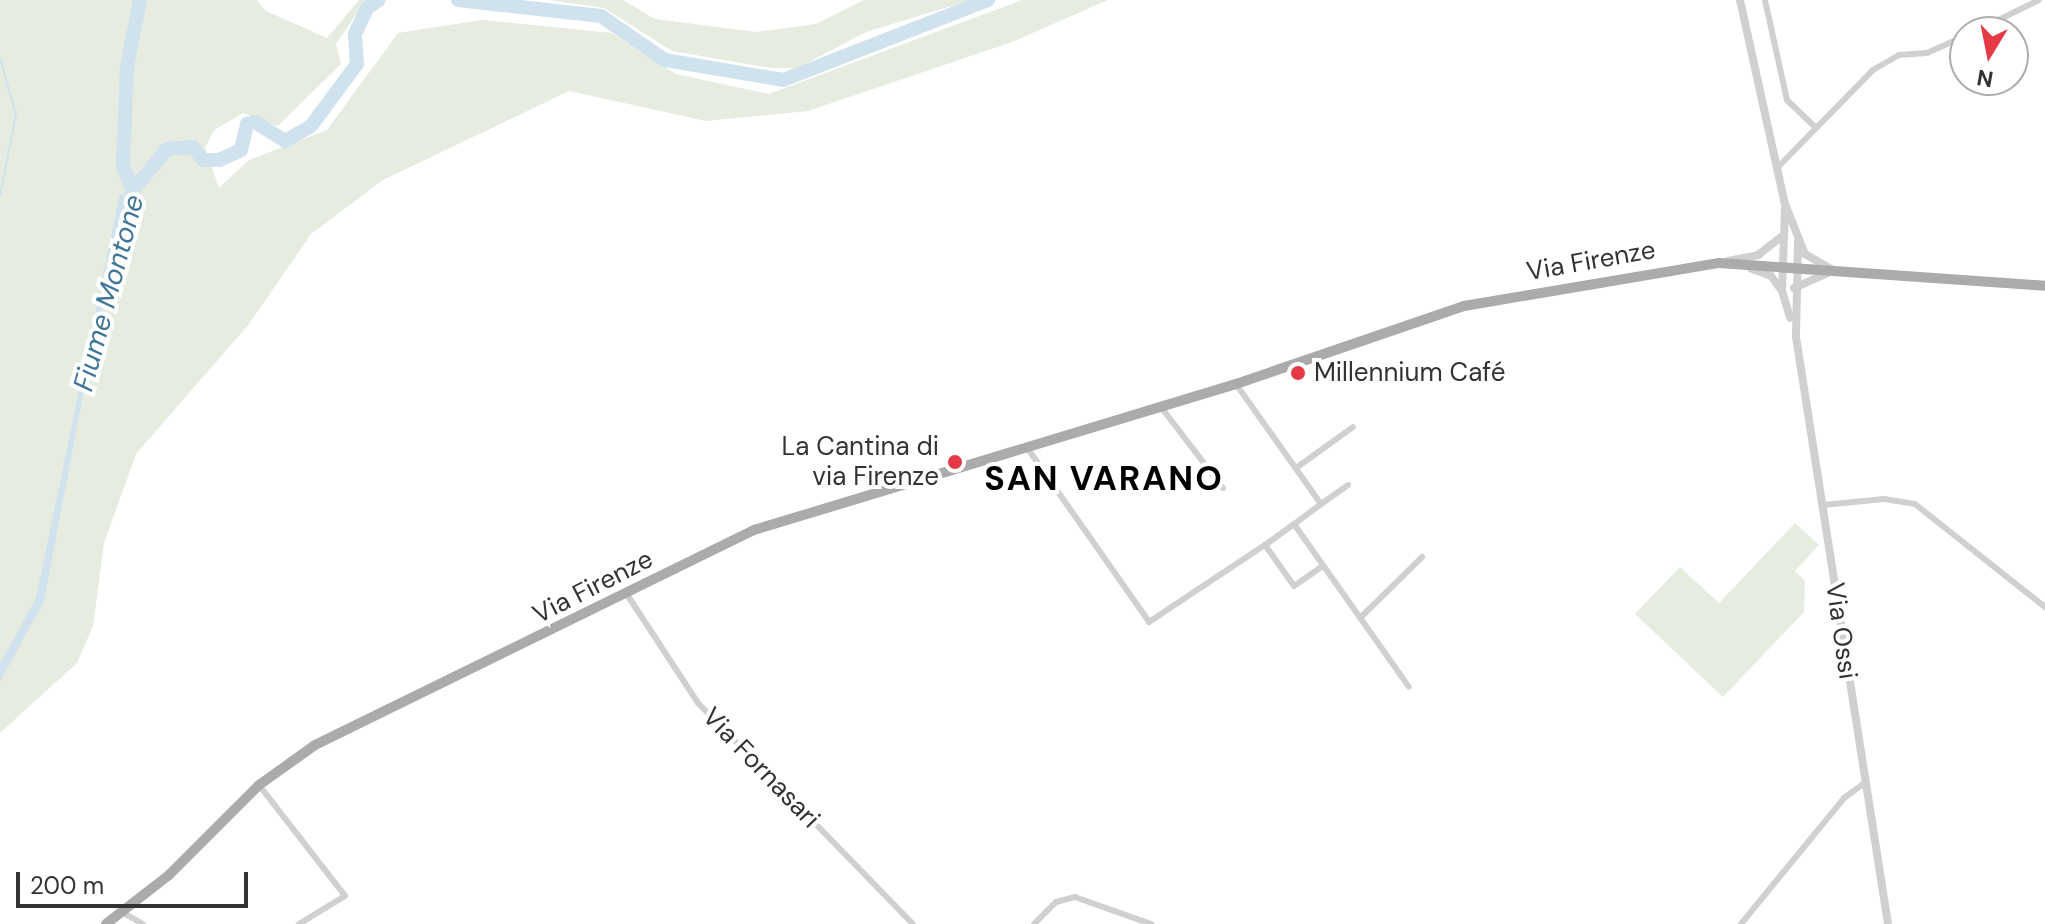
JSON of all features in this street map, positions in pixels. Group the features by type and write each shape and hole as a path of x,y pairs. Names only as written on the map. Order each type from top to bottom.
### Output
{"main road":[{"name":"Via Firenze","path":"106,924 137,900 259,785 315,745 628,596 754,530 1236,384 1430,314 1719,263 2045,286"}],"street":[{"path":"1740,0 1785,204 1798,241 1815,262 1835,272"},
{"path":"1765,0 1787,100 1813,125"},
{"path":"2006,16 2039,0"},
{"path":"1778,167 1813,125 1899,55 1927,53 1949,43"},
{"name":"Via Ossi","path":"1785,204 1781,237 1782,291 1796,337"},
{"path":"1719,263 1758,255 1781,237"},
{"name":"Via Ossi","path":"1798,241 1794,288 1796,337 1863,784 1888,924"},
{"path":"1719,263 1758,270 1782,291"},
{"path":"1794,288 1835,272"},
{"path":"1236,384 1321,504"},
{"path":"1161,407 1223,488"},
{"path":"1296,468 1353,427"},
{"path":"1028,449 1149,622 1348,485"},
{"path":"1823,505 1884,499 1915,504 2045,607"},
{"path":"1294,524 1409,687"},
{"path":"1265,545 1294,586 1323,566"},
{"path":"1360,618 1422,557"},
{"name":"Via Fornasari","path":"628,596 698,703 913,924"},
{"path":"1741,924 1844,798 1863,784"},
{"path":"259,785 345,896 299,924"},
{"path":"1034,924 1056,902 1075,897 1151,924"},
{"path":"137,900 142,923"},
{"path":"122,912 142,923"}],"shaded area":[{"path":"0,0 257,0 266,11 327,38 359,0 383,0 359,10 336,44 341,64 278,126 243,113 214,130 205,148 219,188 249,160 327,130 398,33 482,20 612,33 676,74 769,94 1022,0 1108,0 1012,42 808,111 706,121 569,91 383,180 311,234 249,324 136,454 104,543 93,626 77,663 0,733"},
{"path":"549,0 623,0 655,19 756,32 816,24 864,0 971,0 866,32 797,68 770,68 672,51 604,8"},
{"path":"1795,523 1819,545 1795,571 1805,581 1804,612 1723,697 1635,614 1680,567 1719,603"}],"water":[{"path":"120,194 137,202 95,331 44,601 0,682 0,664 36,598"}],"waterway":[{"path":"133,190 123,166 127,67 140,0"},
{"name":"Fiume Montone","path":"124,214 133,190 167,149 193,147 203,160 219,160 241,150 247,124 255,122 285,141 311,126 357,64 355,34 367,8 379,0"},
{"name":"Fiume Montone","path":"458,0 601,16 665,60 783,80 988,0"},
{"path":"0,58 16,114 0,196"}],"place":[{"name":"Millennium Café","path":"1298,373"},
{"name":"La Cantina di via Firenze","path":"955,462"}],"district":[{"name":"SAN VARANO","path":"1104,479"}]}
